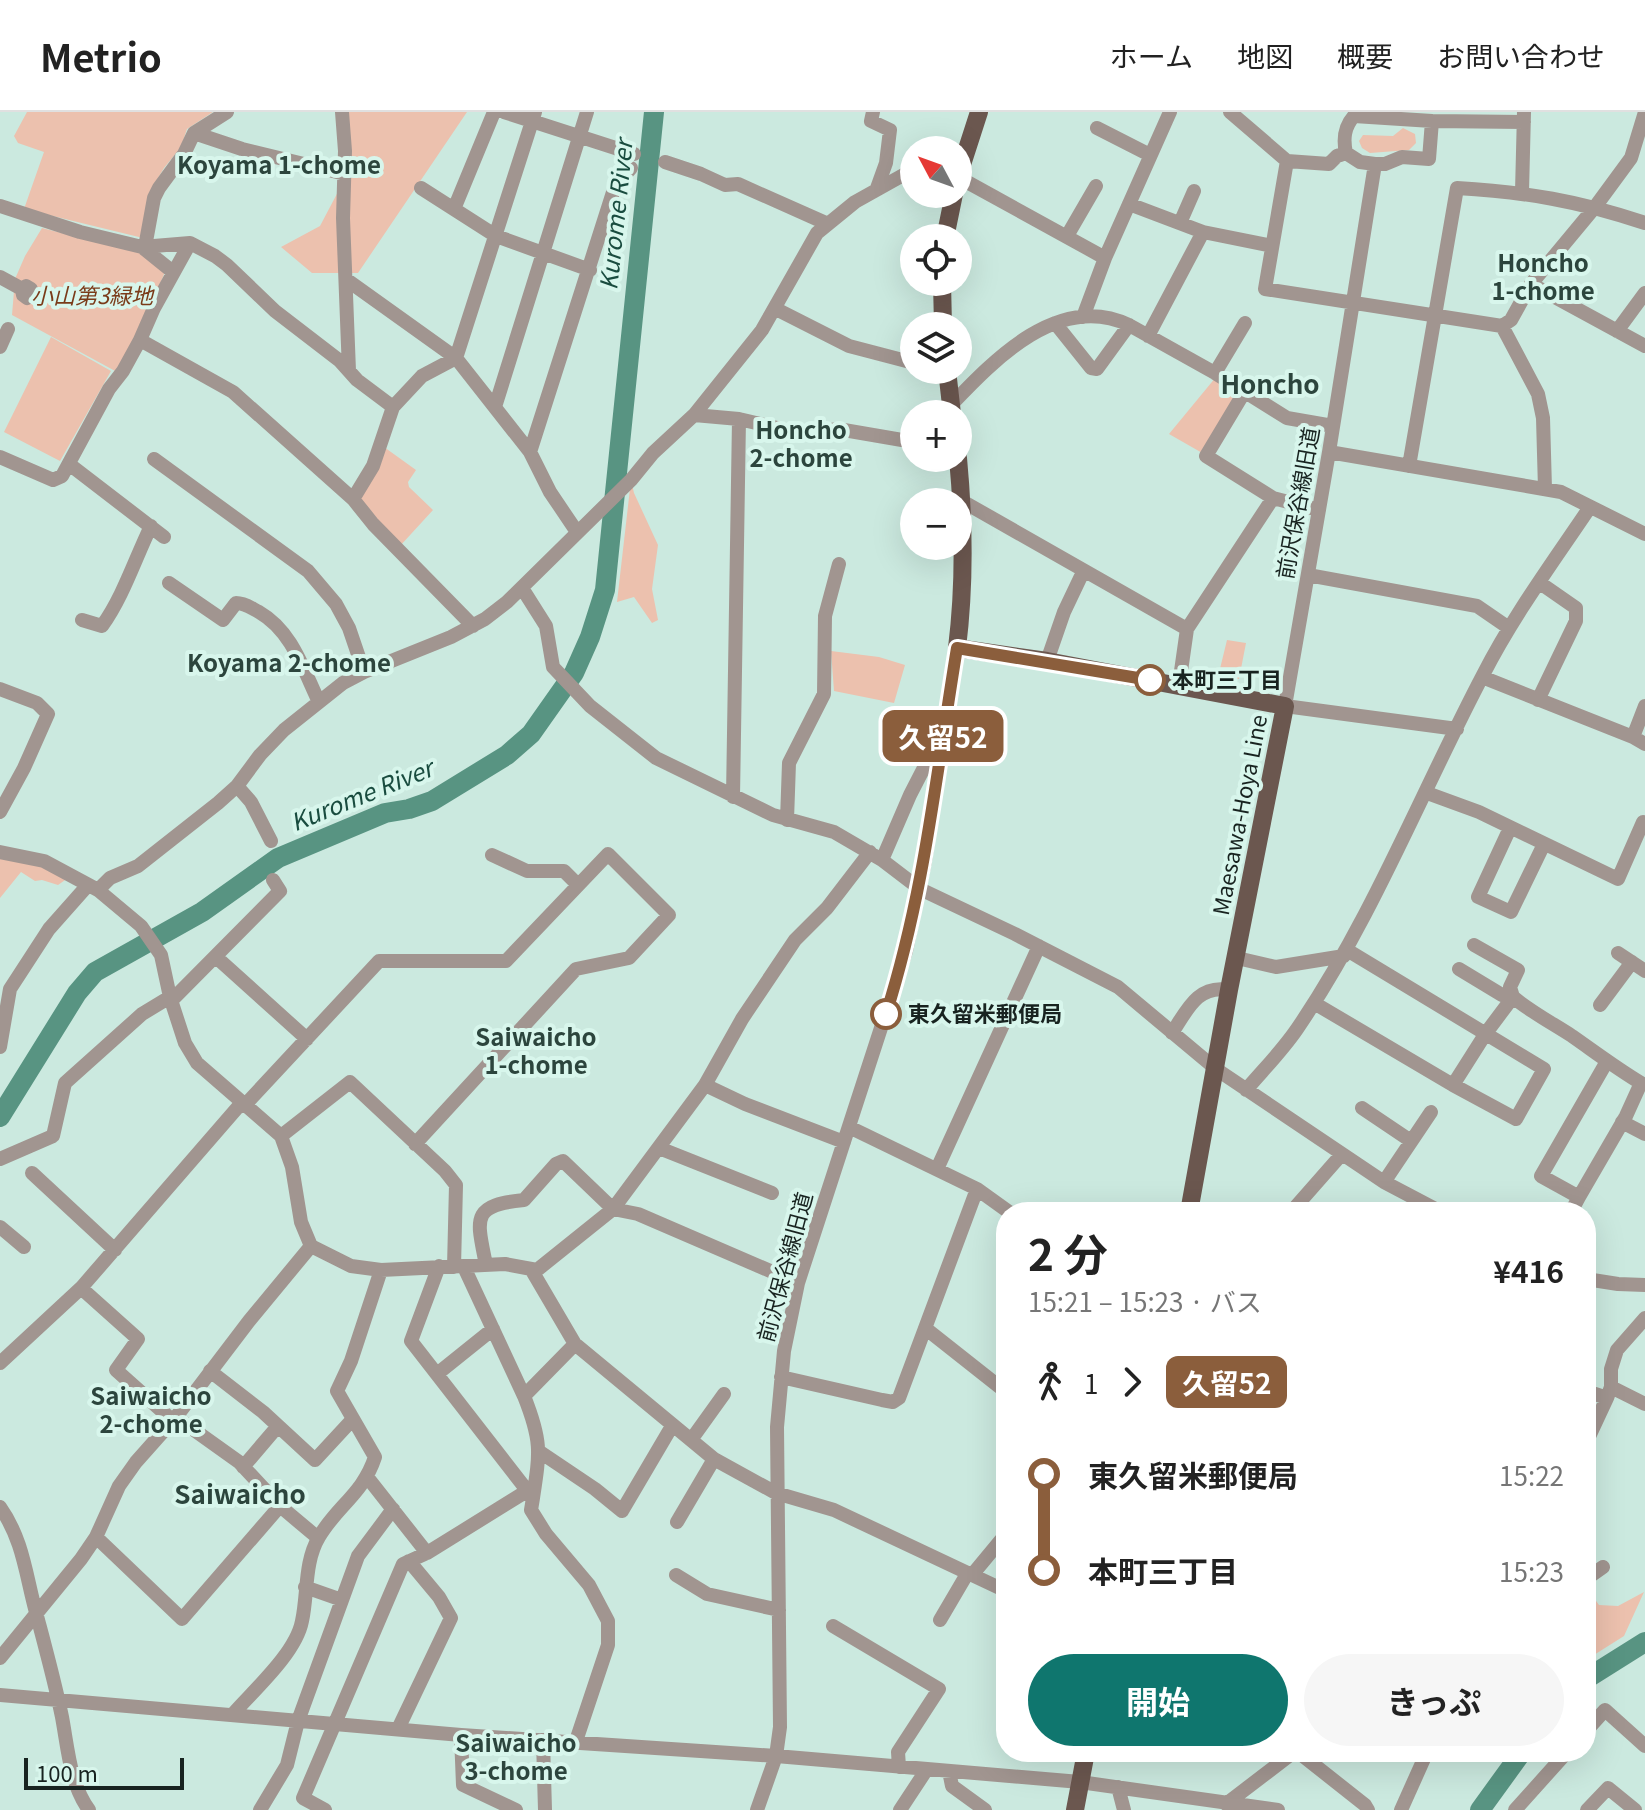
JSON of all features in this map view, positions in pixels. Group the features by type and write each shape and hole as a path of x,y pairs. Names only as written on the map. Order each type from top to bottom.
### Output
{"main road":[{"path":"969,136 979,112"},
{"path":"957,648 964,596 963,560"},
{"name":"Maesawa-Hoya Line","path":"957,648 1047,661 1285,706 1191,1202"},
{"path":"1075,1810 1084,1762"}],"street":[{"path":"143,247 154,198 184,154 194,133 227,112"},
{"path":"342,112 349,371"},
{"path":"454,209 494,112"},
{"path":"504,112 534,117 632,161 615,186 530,452"},
{"path":"495,407 587,112"},
{"path":"873,112 871,121 890,130 886,163 877,188"},
{"path":"1083,317 1105,258 1170,112"},
{"path":"1230,112 1287,161 1329,164 1346,153"},
{"path":"1287,161 1265,289 1502,326 1511,320 1531,284 1631,158 1645,112"},
{"path":"1346,153 1346,125 1354,116 1432,121 1524,117 1522,192"},
{"path":"353,499 373,466 393,407 422,376 456,358 534,117"},
{"path":"1346,153 1360,162 1375,164 1385,164 1402,157 1429,159 1432,121"},
{"path":"1097,128 1150,155"},
{"path":"194,133 242,149 345,174"},
{"path":"665,162 725,185 738,184 828,224"},
{"name":"前沢保谷線旧道","path":"1285,706 1375,164"},
{"path":"0,1047 3,1008 10,989 34,951 93,887 138,866 237,786 271,743 343,683 422,650 496,612 694,415 736,365 776,309 817,233 855,202 900,176"},
{"path":"972,185 1105,258"},
{"path":"1067,236 1096,186"},
{"path":"421,188 496,236 590,270"},
{"path":"1409,466 1457,188 1522,192 1595,207 1645,223"},
{"path":"1180,223 1194,191"},
{"path":"1129,204 1203,232 1272,246"},
{"path":"0,206 80,232 143,247 190,243 227,265 275,311 393,407"},
{"path":"1148,336 1203,232"},
{"path":"0,457 53,480 62,476 109,389 123,371 190,243"},
{"path":"143,247 173,272"},
{"path":"0,277 22,289"},
{"path":"347,280 456,358 530,452 550,492 577,532"},
{"path":"1531,284 1645,346"},
{"path":"1617,331 1645,293"},
{"path":"776,309 849,346 900,359"},
{"path":"960,400 980,376 1028,335 1055,323 1083,317 1116,319 1215,373 1287,418 1333,426"},
{"path":"1055,323 1091,368 1097,369 1129,325"},
{"path":"1215,373 1245,323"},
{"path":"1502,326 1538,394 1543,418 1545,489"},
{"path":"0,347 8,329"},
{"path":"140,340 233,392 353,499 373,524 473,626"},
{"path":"1245,391 1206,456 1273,498 1319,510"},
{"path":"694,415 739,419 803,434 838,429 900,440"},
{"path":"733,797 739,419"},
{"path":"1329,452 1545,489 1576,498 1645,534"},
{"path":"154,459 308,571 329,596 349,628 364,672"},
{"path":"69,464 164,537"},
{"path":"1179,685 1187,629 1273,498"},
{"path":"972,507 1187,629"},
{"path":"1246,1090 1284,1046 1345,953 1482,677 1509,628 1590,507"},
{"path":"82,620 102,626 115,607 151,526"},
{"path":"787,820 789,763 824,694 825,616 839,564"},
{"path":"1047,661 1064,612 1083,572"},
{"path":"1308,575 1477,606 1509,628"},
{"path":"169,583 223,620 236,603 243,603 272,619 291,643 319,702"},
{"path":"1538,700 1576,621 1576,608 1540,583"},
{"path":"522,588 546,626 553,667 579,695 656,758 787,820 834,832 876,856 920,889 1127,992 1216,1069 1384,1182 1422,1202"},
{"name":"前沢保谷線旧道","path":"757,1810 776,1756 780,1727 776,1493 781,1377 798,1283 902,962 920,889 957,648"},
{"path":"1482,677 1639,741 1645,706"},
{"path":"0,689 37,703 48,714 0,812"},
{"path":"1285,706 1457,729"},
{"path":"531,1269 542,1267 613,1209 705,1085 742,1019 795,940 876,856 929,758 940,761"},
{"path":"237,786 251,802 271,841"},
{"path":"1427,793 1479,812 1618,879 1645,823"},
{"path":"1510,828 1478,897 1511,912 1544,844"},
{"path":"0,852 44,861 93,887 117,903 143,929 161,955 170,999 185,1043 197,1063 281,1136 292,1167 301,1222 311,1246 351,1266 381,1270 524,1265 531,1269 575,1344 714,1459 776,1493 834,1510 996,1587"},
{"path":"0,1363 81,1288 238,1107 245,1105 379,961 506,961 608,854 669,915 629,958 576,969 415,1144"},
{"path":"492,855 527,871 564,871 578,885"},
{"path":"0,1159 53,1136 65,1083 142,1014 170,999 216,957 280,891 273,880"},
{"path":"1474,945 1518,970 1510,987 1513,997"},
{"path":"937,1169 1039,946"},
{"path":"1237,958 1276,967 1345,953 1544,1069 1516,1119 1314,1003"},
{"path":"1600,1005 1638,966 1618,953"},
{"path":"216,957 307,1039"},
{"path":"1459,969 1502,995 1513,997 1606,1063 1643,1079 1576,1202"},
{"path":"1172,1033 1196,997 1219,988 1229,990"},
{"path":"1453,1085 1513,997"},
{"path":"1579,1197 1541,1176 1606,1063"},
{"path":"281,1136 350,1082 456,1185 452,1267 411,1341 530,1494"},
{"path":"705,1085 745,1104 844,1142"},
{"path":"1362,1108 1411,1141"},
{"path":"1384,1182 1431,1112"},
{"path":"1622,1122 1645,1134"},
{"path":"849,1127 977,1189 996,1203"},
{"path":"659,1148 772,1193"},
{"path":"1300,1202 1342,1154"},
{"path":"486,1265 478,1223 483,1212 499,1202 524,1200 556,1164 563,1161 613,1209 638,1214 798,1283"},
{"path":"32,1173 115,1250"},
{"path":"781,1377 893,1402 899,1398 977,1189"},
{"path":"0,1227 24,1247"},
{"path":"0,1658 37,1616 96,1537 119,1486 311,1246"},
{"path":"452,1267 493,1329 535,1424 540,1452 530,1494 531,1510 589,1585 608,1621 608,1645 576,1741"},
{"path":"233,1714 289,1650 302,1624 305,1587 318,1538 368,1478 375,1457 337,1391 351,1361 381,1270"},
{"path":"1596,1281 1645,1285"},
{"path":"81,1288 138,1339 116,1370 174,1418 243,1467 280,1506 318,1538"},
{"path":"1596,1421 1609,1393 1611,1369 1617,1350 1645,1318"},
{"path":"925,1328 996,1384"},
{"path":"437,1374 493,1329"},
{"path":"524,1396 575,1344"},
{"path":"210,1371 315,1460 352,1420"},
{"path":"1596,1392 1645,1404"},
{"path":"691,1440 724,1394"},
{"path":"243,1467 278,1426"},
{"path":"540,1452 622,1511 672,1426"},
{"path":"677,1522 714,1459"},
{"path":"368,1478 427,1553"},
{"path":"325,1810 303,1798 403,1564 530,1494"},
{"path":"96,1537 182,1619 280,1506"},
{"path":"0,1507 15,1530 24,1557 49,1653 76,1789 88,1810"},
{"path":"260,1810 287,1765 298,1721 358,1556 393,1509"},
{"path":"940,1620 970,1575 996,1545"},
{"path":"398,1729 451,1618 439,1597 409,1561"},
{"path":"1596,1572 1603,1567"},
{"path":"676,1575 707,1594 779,1610"},
{"path":"305,1587 342,1600"},
{"path":"833,1626 939,1689 898,1752 899,1767"},
{"path":"0,1695 461,1735 776,1756 1080,1782 1224,1806 1278,1810"},
{"path":"1596,1720 1605,1710 1645,1746"},
{"path":"461,1735 463,1785 516,1810"},
{"path":"543,1740 545,1810"},
{"path":"1224,1806 1283,1762"},
{"path":"1309,1762 1368,1810"},
{"path":"1401,1810 1423,1762"},
{"path":"1515,1810 1558,1762"},
{"path":"900,1810 927,1769"},
{"path":"949,1771 952,1786 985,1810"},
{"path":"1118,1787 1124,1810"},
{"path":"1587,1810 1608,1788 1635,1810"}],"green space":[{"path":"27,112 213,112 187,129 181,147 152,188 143,238 24,209 44,152 18,143 14,136"},
{"path":"345,112 467,112 358,273 312,273 281,247 320,226 349,171"},
{"path":"1403,128 1415,134 1416,143 1409,150 1370,153 1362,148 1359,141 1363,135 1393,136"},
{"name":"小山第3緑地","path":"42,228 140,253 165,272 137,338 117,372 12,315 15,279"},
{"path":"51,337 111,371 60,461 4,432"},
{"path":"1216,377 1244,392 1204,454 1169,434"},
{"path":"384,447 416,470 408,482 409,487 433,510 400,546 359,497"},
{"path":"631,480 658,545 652,589 658,620 652,623 634,597 617,602"},
{"path":"1227,640 1246,643 1239,679 1218,677"},
{"path":"831,651 879,657 905,665 894,703 834,691"},
{"path":"0,857 43,865 68,878 58,885 35,881 21,872 0,898"},
{"path":"1644,1592 1624,1636 1596,1654 1596,1601 1599,1605 1618,1606"}],"waterway":[{"name":"Kurome River","path":"0,1117 77,993 95,972 202,912 278,858 385,813 432,801 507,755 531,734 574,673 605,590 654,112"},
{"path":"1596,1673 1645,1642"},
{"path":"1480,1810 1515,1762"}],"bus line":[{"name":"久留52","path":"886,1014 906,951 920,889 957,648 1150,680"}],"place":[{"name":"本町三丁目","path":"1150,680"},
{"name":"東久留米郵便局","path":"886,1014"}],"district":[{"name":"Koyama 1-chome","path":"279,166"},
{"name":"Honcho 1-chome","path":"1543,278"},
{"name":"Honcho","path":"1270,385"},
{"name":"Honcho 2-chome","path":"801,445"},
{"name":"Koyama 2-chome","path":"289,664"},
{"name":"Saiwaicho 1-chome","path":"536,1052"},
{"name":"Saiwaicho 2-chome","path":"151,1411"},
{"name":"Saiwaicho","path":"240,1495"},
{"name":"Saiwaicho 3-chome","path":"516,1758"}]}
